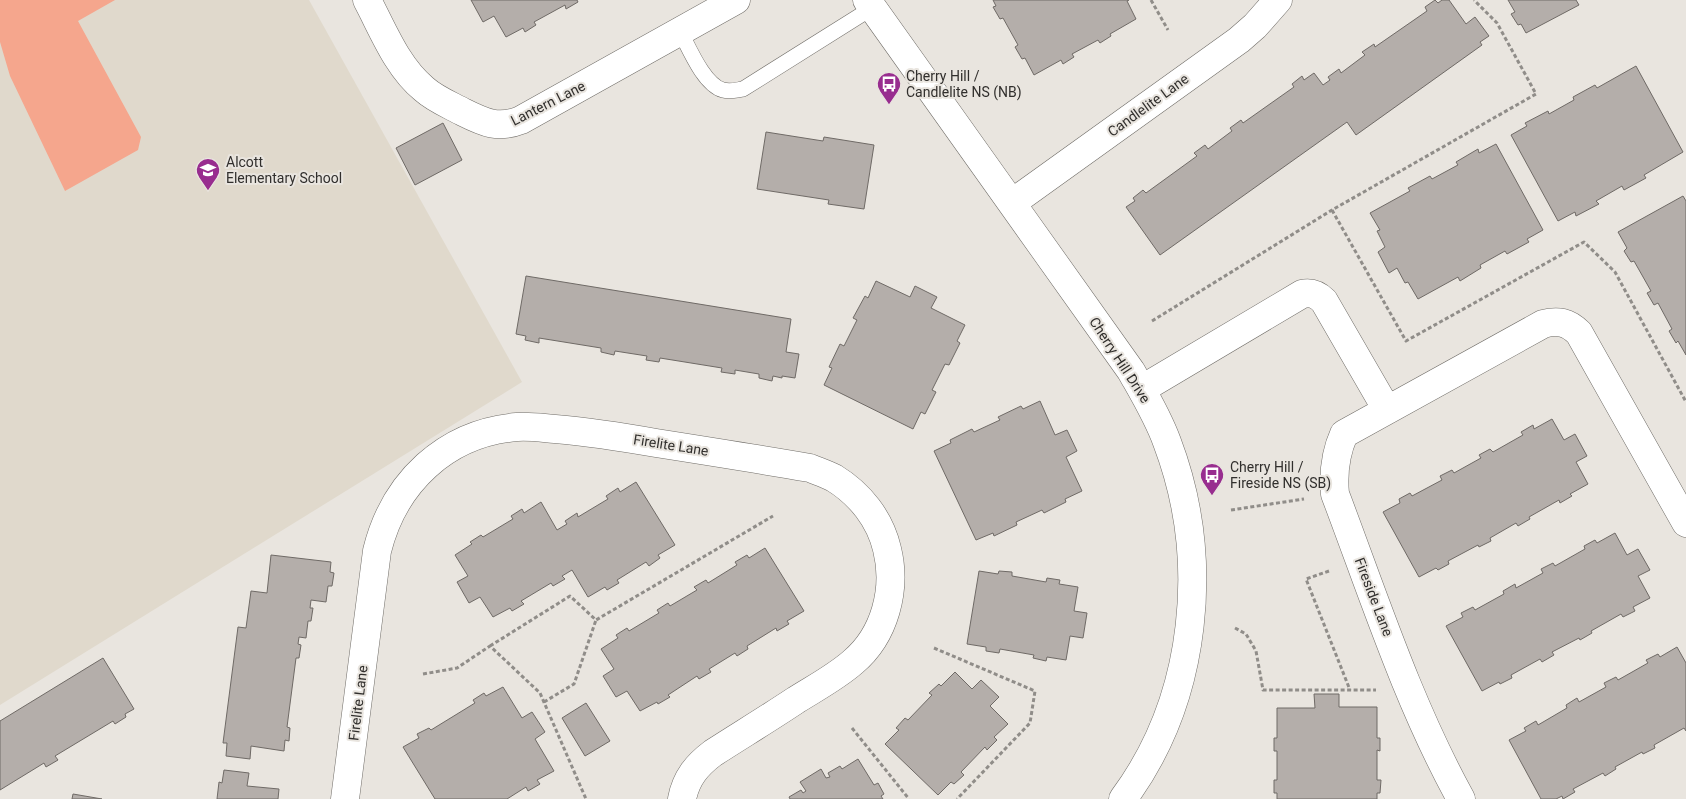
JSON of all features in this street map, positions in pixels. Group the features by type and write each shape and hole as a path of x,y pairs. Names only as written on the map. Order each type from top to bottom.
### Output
{"street":[{"name":"Lantern Lane","path":"366,0 412,79 434,97 477,119 499,125 521,120 736,0"},
{"name":"Candlelite Lane","path":"1012,203 1239,40 1255,26 1278,0"},
{"name":"Cherry Hill Drive","path":"870,4 1131,371 1142,389 1167,441 1180,480 1190,531 1193,593 1185,658 1171,706 1154,749 1124,799"},
{"path":"1142,389 1308,292 1320,296 1324,301 1387,410"},
{"name":"Fireside Lane","path":"1461,799 1413,700 1335,494 1335,462 1344,434 1543,324 1563,322 1572,326 1579,333 1686,523"},
{"name":"Firelite Lane","path":"345,799 377,551 385,524 408,484 424,467 445,450 470,438 494,430 519,426 596,433 810,468 833,478 855,494 874,516 885,541 890,560 889,599 876,635 866,648 842,671 713,752 692,773 682,799"}],"lane":[{"path":"680,31 712,85 722,90 732,91 743,89 870,4"}],"path":[{"path":"1151,0 1168,30"},
{"path":"1152,321 1332,210 1536,94 1497,23 1474,0"},
{"path":"1332,210 1406,341 1584,242 1615,272 1686,402"},
{"path":"1231,510 1308,498"},
{"path":"544,702 574,684 596,620 773,516"},
{"path":"1333,569 1306,579 1350,690"},
{"path":"423,674 457,668 570,596 596,620"},
{"path":"1235,628 1246,634 1256,651 1263,690 1383,690"},
{"path":"490,646 540,693 586,799"},
{"path":"934,648 1035,691 1030,723 957,799"},
{"path":"852,728 909,799"}],"shaded area":[{"name":"Alcott Elementary School","path":"0,0 309,0 522,382 0,705"},
{"path":"0,0 115,0 78,21 141,137 138,150 65,191 10,76 0,42"}],"building":[{"path":"471,0 577,0 578,2 566,9 565,5 534,22 536,25 525,32 523,28 506,37 494,16 483,22"},
{"path":"993,0 1129,0 1127,1 1136,19 1110,34 1111,36 1100,43 1098,40 1072,54 1074,57 1063,64 1061,60 1034,75 1025,58 1022,59 1015,47 1018,45 1003,18 1000,19 993,7 996,6"},
{"path":"1435,0 1438,3 1442,0 1449,0 1466,24 1475,17 1489,36 1480,42 1482,45 1356,135 1347,122 1160,255 1126,207 1135,201 1133,198 1143,190 1146,193 1197,156 1194,153 1205,145 1208,149 1232,131 1230,128 1241,120 1243,123 1294,87 1292,84 1302,76 1304,80 1314,73 1323,85 1330,80 1328,77 1339,69 1341,73 1365,55 1362,52 1374,44 1375,47 1427,11 1425,7"},
{"path":"1508,0 1576,0 1579,5 1526,33 1521,24 1518,25 1511,14 1515,12"},
{"path":"1636,66 1683,152 1644,175 1646,178 1624,190 1622,186 1596,201 1599,204 1576,216 1575,212 1558,221 1511,135 1527,126 1525,123 1548,111 1549,114 1574,100 1573,97 1595,85 1597,88"},
{"path":"443,123 462,160 415,185 396,148"},
{"path":"766,132 823,141 824,137 874,145 864,209 828,204 829,200 757,189"},
{"path":"1496,144 1543,230 1527,239 1529,242 1507,254 1505,251 1480,265 1481,268 1460,281 1458,277 1418,299 1408,282 1405,283 1397,268 1389,273 1378,252 1385,247 1377,231 1380,230 1370,213 1410,191 1408,188 1430,176 1432,179 1458,165 1456,162 1478,149 1479,153"},
{"path":"1683,196 1686,201 1686,355 1678,341 1676,343 1669,331 1672,329 1658,303 1654,305 1647,293 1651,291 1634,261 1631,262 1624,251 1627,248 1618,232"},
{"path":"526,276 791,319 786,352 799,354 795,378 773,376 772,381 759,378 759,374 735,370 735,374 721,372 722,368 660,358 659,362 646,360 647,356 615,351 614,355 601,352 601,348 539,338 539,343 525,340 526,336 516,334"},
{"path":"876,281 910,297 915,286 937,297 931,308 965,325 957,341 960,343 949,365 945,364 932,390 936,392 925,414 921,412 913,429 824,385 832,368 829,367 840,344 844,346 857,320 853,318 865,296 868,298"},
{"path":"1040,401 1055,435 1067,430 1077,451 1066,457 1082,491 1065,499 1066,502 1044,513 1042,510 1016,522 1017,525 994,536 993,533 976,540 934,451 951,443 950,440 972,429 974,432 1000,420 998,417 1021,406 1023,409"},
{"path":"1552,419 1564,440 1575,434 1587,456 1576,462 1588,484 1570,494 1572,496 1560,503 1559,500 1529,517 1530,519 1518,526 1516,523 1490,538 1491,541 1479,547 1478,545 1448,561 1449,564 1438,570 1436,568 1419,577 1383,512 1400,503 1399,499 1410,493 1412,496 1442,480 1440,476 1452,470 1454,473 1481,458 1479,455 1490,449 1493,452 1523,435 1521,432 1533,425 1534,429"},
{"path":"636,482 675,545 658,555 660,558 649,566 646,562 617,580 619,583 607,590 605,587 588,597 572,570 562,576 565,579 553,586 551,583 521,601 524,604 512,611 510,608 493,617 480,597 469,603 457,582 468,576 455,555 472,544 470,542 481,535 483,537 513,519 511,516 522,509 524,513 541,502 557,530 567,524 565,521 577,513 578,517 608,499 606,496 618,488 620,492"},
{"path":"1615,533 1627,555 1638,549 1650,570 1638,576 1650,598 1633,607 1635,611 1623,617 1621,614 1591,631 1592,633 1580,640 1579,638 1552,652 1554,655 1542,662 1540,659 1511,675 1512,678 1482,691 1446,626 1463,617 1461,613 1473,607 1475,610 1504,594 1503,591 1515,584 1516,588 1543,573 1541,569 1553,563 1555,566 1585,549 1584,546 1595,540 1597,543"},
{"path":"765,548 804,611 787,621 789,624 777,631 776,628 747,646 748,649 737,656 735,653 709,669 711,672 699,679 697,676 658,704 657,702 640,711 627,691 616,697 603,676 614,669 601,649 618,638 616,635 627,628 629,631 659,613 657,610 668,603 670,606 697,590 694,587 706,580 708,583 737,565 735,562 747,555 749,558"},
{"path":"271,555 331,562 330,572 334,573 332,586 328,586 326,602 311,600 310,608 313,608 311,621 308,621 306,638 299,637 298,644 301,645 299,658 296,658 287,727 290,728 289,741 285,740 284,751 251,746 250,759 226,756 227,743 223,743 238,627 246,628 251,591 267,593"},
{"path":"979,571 998,574 999,571 1012,572 1012,576 1046,582 1047,578 1060,580 1059,584 1078,587 1074,611 1087,613 1083,638 1070,636 1066,660 1047,657 1046,661 1033,658 1034,655 1000,649 999,653 986,651 986,647 967,644"},
{"path":"1677,647 1686,663 1686,731 1684,728 1654,745 1655,748 1643,754 1642,752 1615,767 1616,769 1605,776 1603,773 1573,789 1575,792 1563,799 1562,796 1556,799 1541,799 1509,740 1526,731 1524,728 1536,721 1538,725 1567,708 1566,705 1577,698 1579,702 1606,687 1604,683 1616,677 1618,680 1648,663 1646,660 1658,654 1660,657"},
{"path":"103,658 134,709 125,714 126,717 115,724 113,721 55,756 58,760 46,767 44,763 0,790 0,721"},
{"path":"955,672 972,689 981,680 999,697 990,706 1008,724 994,737 997,740 987,750 985,747 961,772 964,775 954,784 951,782 938,795 885,744 899,730 896,728 905,718 908,720 932,695 929,693 939,684 941,686"},
{"path":"503,687 522,718 532,712 545,732 535,739 554,771 537,780 540,784 528,791 526,787 507,799 435,799 403,747 419,738 417,734 429,728 431,730 475,703 473,700 484,693 486,696"},
{"path":"1314,694 1339,694 1339,707 1377,707 1377,738 1380,738 1380,751 1377,750 1377,780 1381,780 1380,793 1377,793 1377,799 1277,799 1277,793 1274,793 1274,780 1277,780 1277,751 1274,751 1274,738 1277,738 1277,708 1315,708"},
{"path":"586,703 610,741 585,756 562,718"},
{"path":"858,759 874,785 878,783 884,794 881,796 883,799 790,799 789,797 801,790 803,793 806,791 800,782 821,769 826,778 830,777 828,773 840,766 842,769"},
{"path":"224,770 249,773 247,786 279,789 278,799 217,799 219,782 222,783"},
{"path":"73,794 102,799 72,799"}],"place":[{"name":"Cherry Hill / Candlelite NS (NB)","path":"889,105"},
{"name":"Alcott Elementary School","path":"208,191"},
{"name":"Cherry Hill / Fireside NS (SB)","path":"1212,496"}]}
